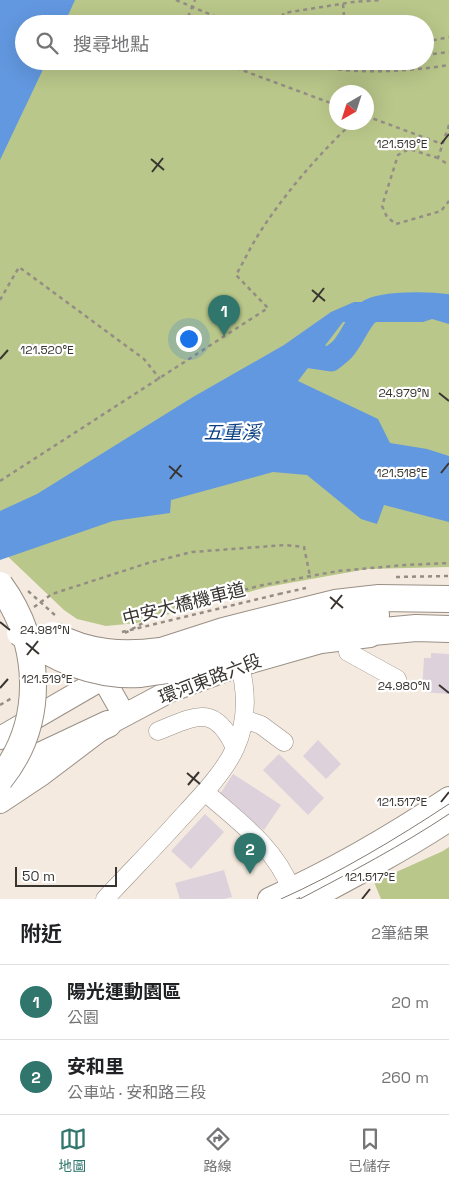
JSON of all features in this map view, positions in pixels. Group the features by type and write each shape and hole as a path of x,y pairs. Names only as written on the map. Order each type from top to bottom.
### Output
{"highway":[{"path":"0,585 17,613 28,642 33,669 34,696 27,732 18,752 0,780"},
{"path":"0,594 39,627 83,648 104,653 135,654 200,667 359,632 416,628 449,630"},
{"path":"0,616 34,644 56,656 89,669 138,674 232,628 335,604 379,598 449,599"},
{"path":"164,660 206,645 376,606 449,603"},
{"path":"164,660 211,654 268,638 374,615 449,613"},
{"path":"0,780 40,756 116,719"}],"main road":[{"path":"0,738 136,659 205,629 261,610 305,600 374,590 449,588"},
{"name":"環河東路六段","path":"0,802 42,774 116,719 170,691 240,665 321,642 409,632 449,630"},
{"path":"103,678 116,719"},
{"path":"269,899 291,890 407,826 449,798"},
{"path":"311,899 416,842 449,820"}],"street":[{"path":"347,638 348,652 397,679"},
{"path":"105,899 205,792 229,762 244,719 246,692 240,665"},
{"path":"158,731 190,718 209,717 224,727 235,748"},
{"path":"244,719 261,725 284,742"},
{"path":"205,792 261,842 282,869 291,890"}],"path":[{"path":"176,0 212,15"},
{"path":"189,15 195,0"},
{"path":"283,15 284,13 381,0"},
{"path":"344,4 344,15"},
{"path":"434,40 449,37"},
{"path":"434,54 449,52"},
{"path":"434,66 449,65"},
{"path":"242,70 329,102"},
{"path":"342,70 397,70"},
{"path":"374,119 442,144"},
{"path":"438,158 449,125"},
{"path":"0,481 268,308 236,275 260,233 280,204 330,144 345,130"},
{"path":"449,165 438,158 409,149 398,155 382,206 387,217 396,224 440,211 449,201"},
{"path":"0,300 18,267 144,359 160,379"},
{"path":"29,610 52,594 148,563 192,552 285,545 304,547 310,576"},
{"path":"26,589 59,618"},
{"name":"中安大橋機車道","path":"114,633 279,594"}],"green space":[{"path":"0,0 449,0 449,567 367,569 267,587 137,623 106,626 77,619 64,610 0,549"},
{"path":"449,847 449,899 381,899 374,882"}],"water":[{"path":"0,0 75,0 68,15 15,15 15,70 43,70 0,160"},
{"name":"五重溪","path":"354,302 449,302 449,324 432,319 423,322 343,322 298,381 378,419 390,443 427,449 449,456 449,522 384,505 377,524 361,519 307,475 273,472 171,500 170,513 113,521 0,560 0,511 37,494 193,397 284,345 331,312"}],"building":[{"path":"431,653 449,654 449,694 422,692 424,658 431,658"},
{"path":"318,740 341,764 326,779 303,756"},
{"path":"279,754 324,798 308,815 263,770"},
{"path":"233,774 281,805 264,830 224,804 220,794"},
{"path":"205,814 224,832 191,869 171,851"},
{"path":"224,870 232,897 224,899 180,899 175,883"}],"waterway":[{"name":"五重溪","path":"287,363 297,354 331,359 344,348 363,318 372,310 382,307 406,305 449,307"}],"tram line":[{"path":"281,899 367,855 449,804"},
{"path":"300,899 394,848 449,814"}],"place":[{"name":"陽光運動園區","path":"224,336"},
{"name":"安和里","path":"250,874"}]}
